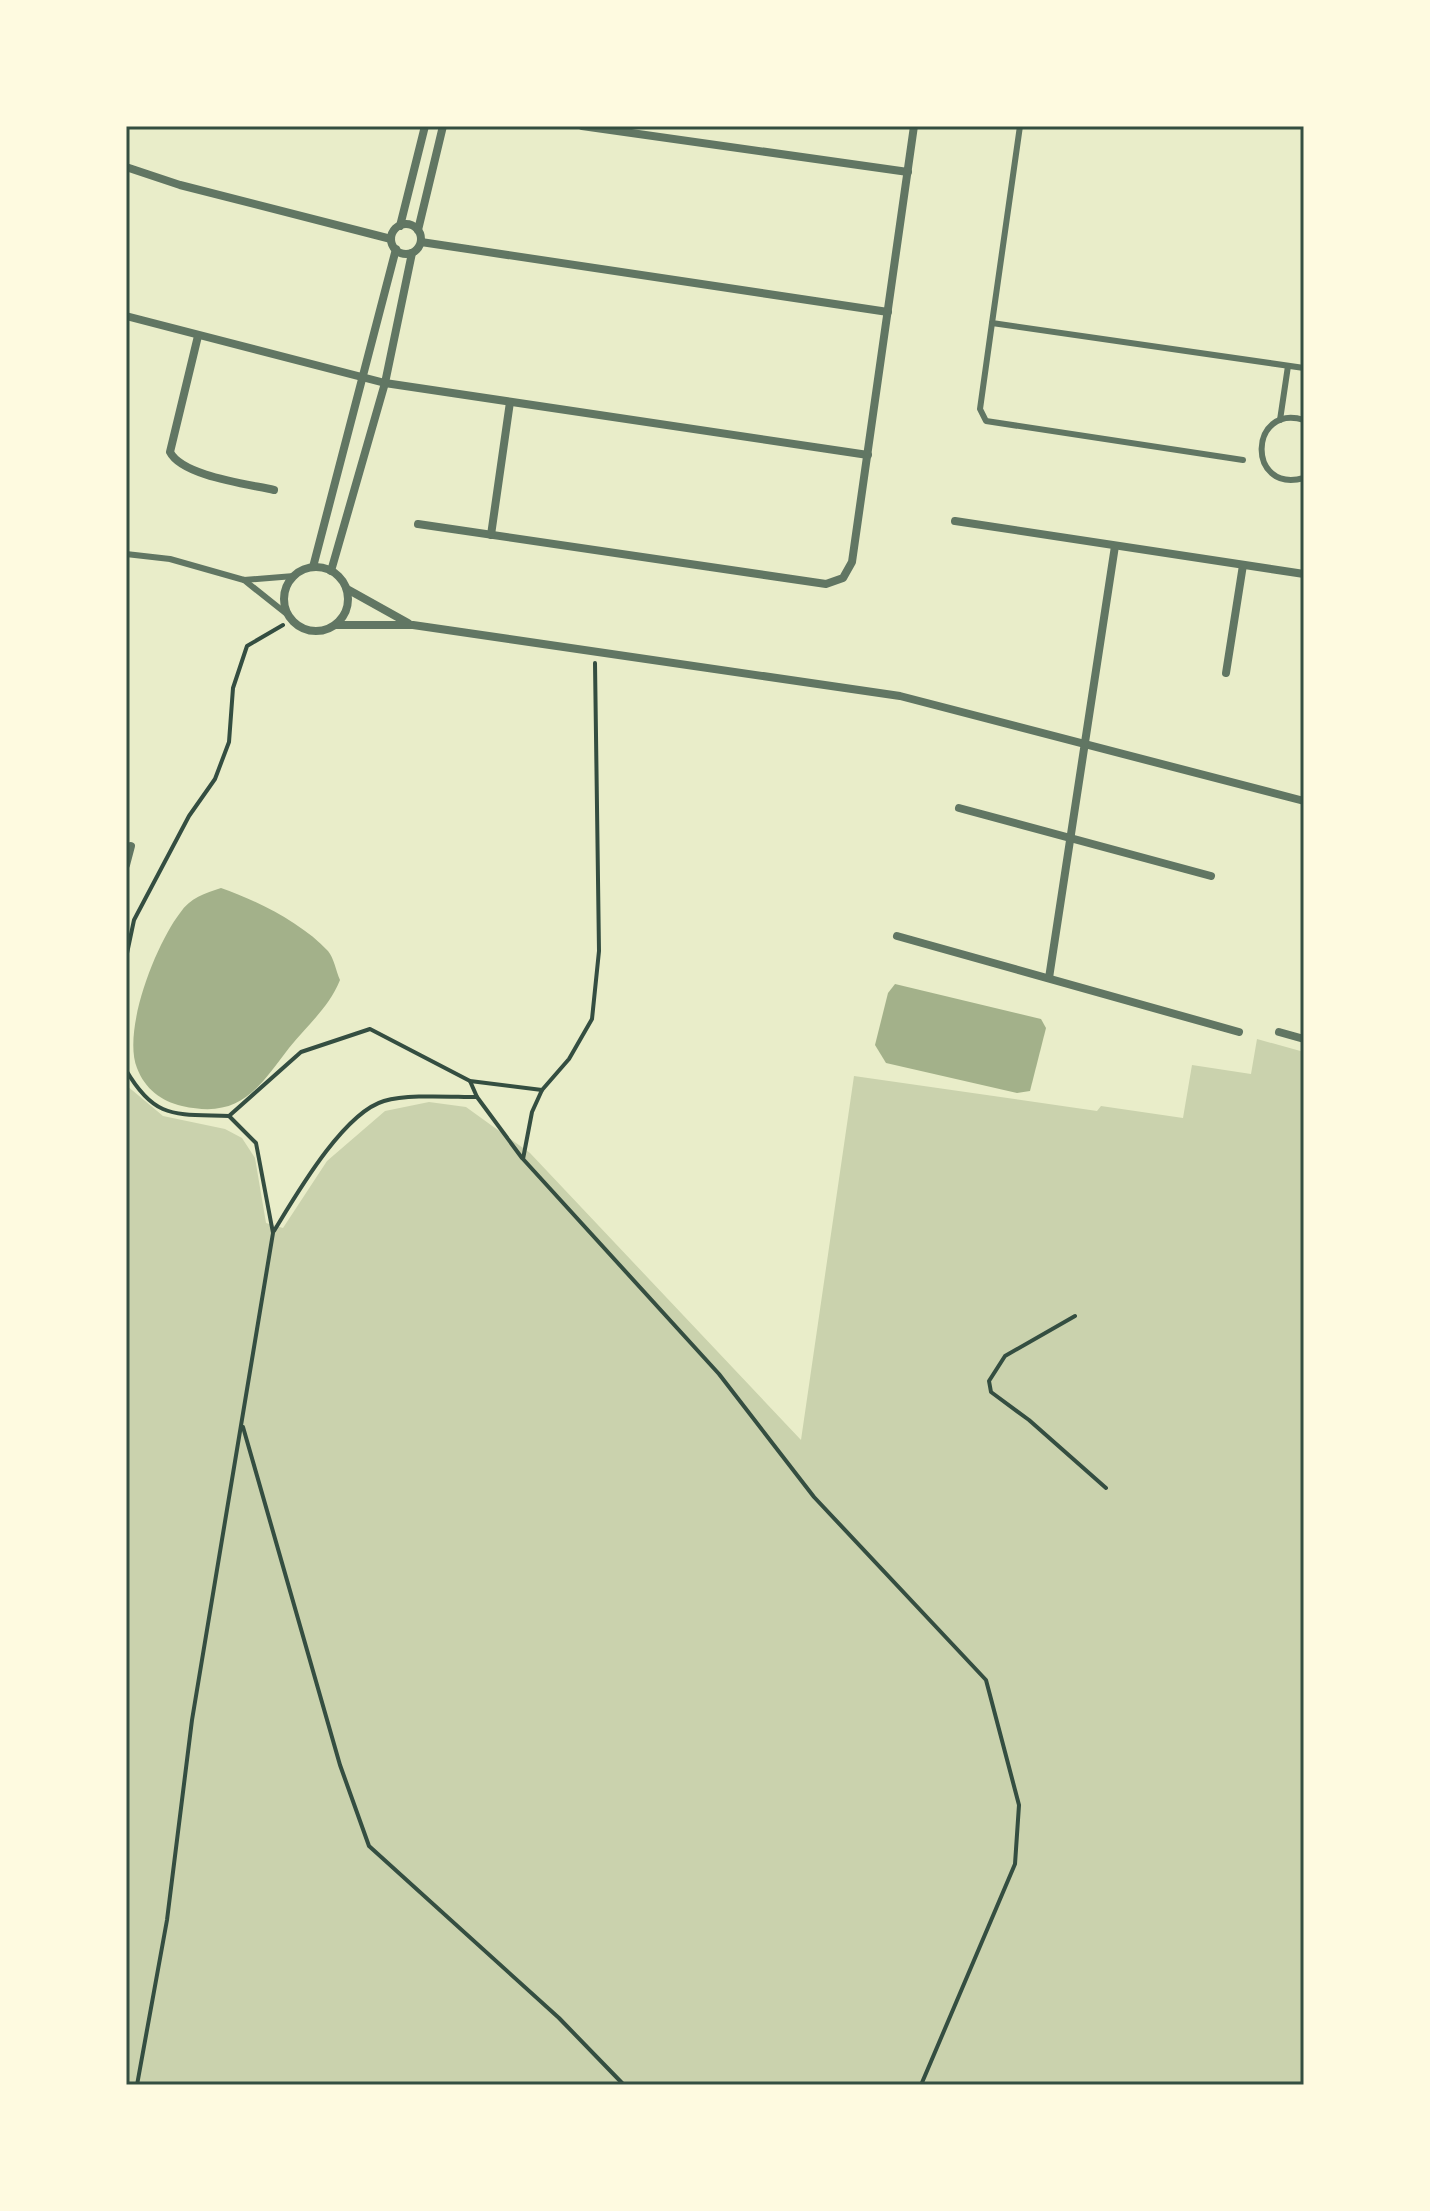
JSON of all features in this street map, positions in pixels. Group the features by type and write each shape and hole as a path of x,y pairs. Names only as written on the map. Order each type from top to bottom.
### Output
{"street":[{"path":"391,239 400,226 425,126"},
{"path":"421,242 418,230 443,126"},
{"path":"582,126 908,172"},
{"path":"418,524 835,583 843,578 852,562 914,126"},
{"path":"126,167 180,185 391,239 402,254 412,253"},
{"path":"400,226 412,225 418,230"},
{"path":"421,242 888,312"},
{"path":"331,571 385,383 412,253 421,242"},
{"path":"313,567 396,249"},
{"path":"126,316 385,383 868,455"},
{"path":"198,336 170,452 174,460 193,470 274,490"},
{"path":"491,535 510,402"},
{"path":"955,521 1304,574"},
{"path":"1049,978 1115,546"},
{"path":"1226,673 1243,565"},
{"path":"413,625 346,588 331,571 313,567 294,576 284,598 290,618 313,632 336,625 413,625 900,696 1304,801"},
{"path":"336,625 348,604 346,588"},
{"path":"959,808 1211,876"},
{"path":"126,865 131,846"},
{"path":"897,936 1239,1032"},
{"path":"1279,1032 1304,1039"}],"lane":[{"path":"1020,126 980,409 986,421 1243,460"},
{"path":"992,323 1304,368"},
{"path":"1288,366 1280,420 1263,437 1263,461 1280,478 1304,478"},
{"path":"1280,420 1304,420"},
{"path":"126,554 170,559 244,580 294,576"},
{"path":"244,580 290,618"}],"path":[{"path":"126,958 134,920 189,816 215,779 229,742 233,688 247,646 290,618"},
{"path":"523,1159 532,1112 542,1090 569,1059 592,1019 599,951 595,651"},
{"path":"229,1116 301,1052 370,1029 470,1081 542,1090"},
{"path":"126,1070 142,1097 159,1109 181,1114 229,1116 256,1143 273,1233 242,1424 220,1535 192,1720 167,1920 137,2085"},
{"path":"470,1081 477,1097 523,1159 719,1374 814,1497 986,1680 1019,1805 1015,1864 921,2085"},
{"path":"273,1233 308,1175 342,1131 383,1101 477,1097"},
{"path":"1075,1316 1005,1356 989,1381 991,1392 999,1401 1029,1420 1106,1488"},
{"path":"242,1424 340,1765 369,1846 559,2018 624,2085"}],"shaded area":[{"path":"221,888 263,906 305,931 330,954 340,980 324,1008 256,1088 233,1104 202,1109 174,1104 149,1088 137,1068 134,1032 144,988 171,927 188,903"},
{"path":"895,984 1041,1019 1046,1028 1030,1091 1017,1093 886,1063 875,1045 888,993"},
{"path":"1257,1039 1304,1052 1304,2085 126,2085 126,1085 163,1116 225,1129 242,1138 255,1158 266,1223 283,1228 327,1161 385,1111 429,1102 466,1107 530,1153 801,1440 854,1076 1097,1111 1101,1106 1183,1118 1192,1065 1251,1074"}]}
